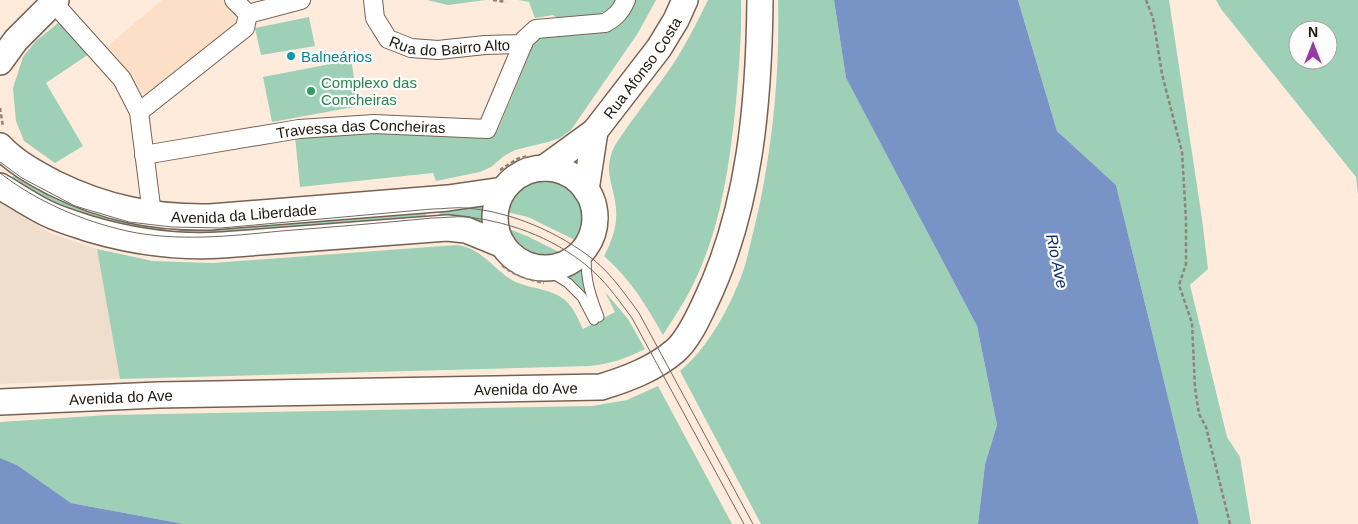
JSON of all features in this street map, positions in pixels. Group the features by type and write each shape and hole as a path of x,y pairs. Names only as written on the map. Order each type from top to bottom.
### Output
{"street":[{"path":"234,0 248,14"},
{"path":"248,14 301,0"},
{"name":"Rua do Bairro Alto","path":"373,0 375,18 388,39 411,48 438,50 485,45 523,44 525,39 536,29 605,23 622,10 626,0"},
{"name":"Rua Afonso Costa","path":"539,161 595,131 659,48 676,20 685,0"},
{"name":"Avenida do Ave","path":"0,402 168,395 601,387 628,379 646,370 676,350 697,322 717,278 732,236 746,176 756,98 760,0"},
{"path":"0,62 16,40 53,1 122,78 138,112 152,214"},
{"path":"138,112 245,28 248,14"},
{"name":"Travessa das Concheiras","path":"144,156 299,129 374,124 487,129 523,44"},
{"name":"Rua Afonso Costa","path":"595,131 595,194"},
{"name":"Avenida da Liberdade","path":"3,140 27,168 71,191 115,207 179,217 210,217 448,198 501,180"},
{"path":"539,161 575,178 595,194 593,205 595,221 591,238 592,247 561,265 544,268 528,265 514,257 503,245 497,234 495,213 501,180 514,178 539,161"},
{"name":"Avenida da Liberdade","path":"0,186 47,213 76,224 134,241 173,246 222,246 447,228 466,230 503,245"}],"lane":[{"path":"544,268 568,283 582,297 597,318 590,295 585,265 592,247"}],"path":[{"path":"492,0 506,2"},
{"path":"1146,0 1153,18 1162,74 1182,152 1186,220 1186,264 1179,285 1192,323 1195,388 1199,414 1206,426 1230,524"},
{"path":"0,108 3,140"},
{"path":"501,180 517,159 539,161"},
{"path":"592,247 603,237 607,218 595,194"}],"shaded area":[{"path":"162,0 223,0 236,16 236,26 148,99 103,50"},
{"path":"0,203 50,233 97,249 120,379 0,384"}],"green space":[{"path":"427,0 486,0 448,5"},
{"path":"518,0 619,0 609,15 560,20 553,15 535,18 529,2"},
{"path":"633,0 656,0 638,33 571,130 560,138 515,150 491,167 480,172 436,181 433,173 300,187 295,136 364,131 490,135 497,132 535,41 545,34 602,29"},
{"path":"708,0 741,0 739,64 731,146 719,213 706,255 690,291 663,335 630,284 604,256 616,223 616,208 609,165 615,145 677,58"},
{"path":"778,0 834,0 846,78 977,326 997,425 985,464 978,524 761,524 680,371 700,351 716,328 736,290 747,259 766,173 774,115 778,57"},
{"path":"1018,0 1169,0 1208,269 1190,285 1227,437 1240,457 1251,524 1199,524 1116,185 1057,131"},
{"path":"1216,0 1358,0 1358,194 1356,177 1221,9"},
{"path":"309,17 315,46 261,55 255,28"},
{"path":"63,19 92,52 46,83 83,146 55,163 24,141 16,121 13,88 23,57 36,41"},
{"name":"Complexo das Concheiras","path":"351,60 359,106 272,122 263,77"},
{"path":"17,171 165,222 165,240 128,235 7,185"},
{"path":"542,179 564,184 577,195 581,202 585,218 584,226 577,241 528,217 507,212 512,199 519,190"},
{"path":"487,197 486,230 440,225 439,202"},
{"path":"425,203 427,226 179,243 178,220"},
{"path":"509,229 561,253 544,254 530,251 519,243"},
{"path":"457,245 475,251 510,279 518,283 560,296 571,306 583,329 615,312 605,292 628,319 645,349 619,360 590,366 120,379 97,249 153,261 212,263"},
{"path":"581,268 585,293 566,274"},
{"path":"658,386 732,524 184,524 71,503 17,465 0,458 0,422 108,415 592,406 627,400"}],"water":[{"name":"Rio Ave","path":"834,0 1018,0 1057,131 1116,185 1199,524 978,524 985,464 997,425 977,326 846,78"},
{"path":"0,458 17,465 71,503 184,524 0,524"}],"tram line":[{"path":"0,162 22,178 75,206 129,222 172,227 221,228 432,209 463,208 501,214 550,232 580,250 601,266 639,313 753,524"},
{"path":"0,173 60,209 110,227 146,234 185,237 223,236 432,218 467,217 502,223 536,235 567,251 595,273 632,318 744,524"}],"place":[{"name":"Balneários","path":"291,56"},
{"name":"Complexo das Concheiras","path":"311,91"}]}
